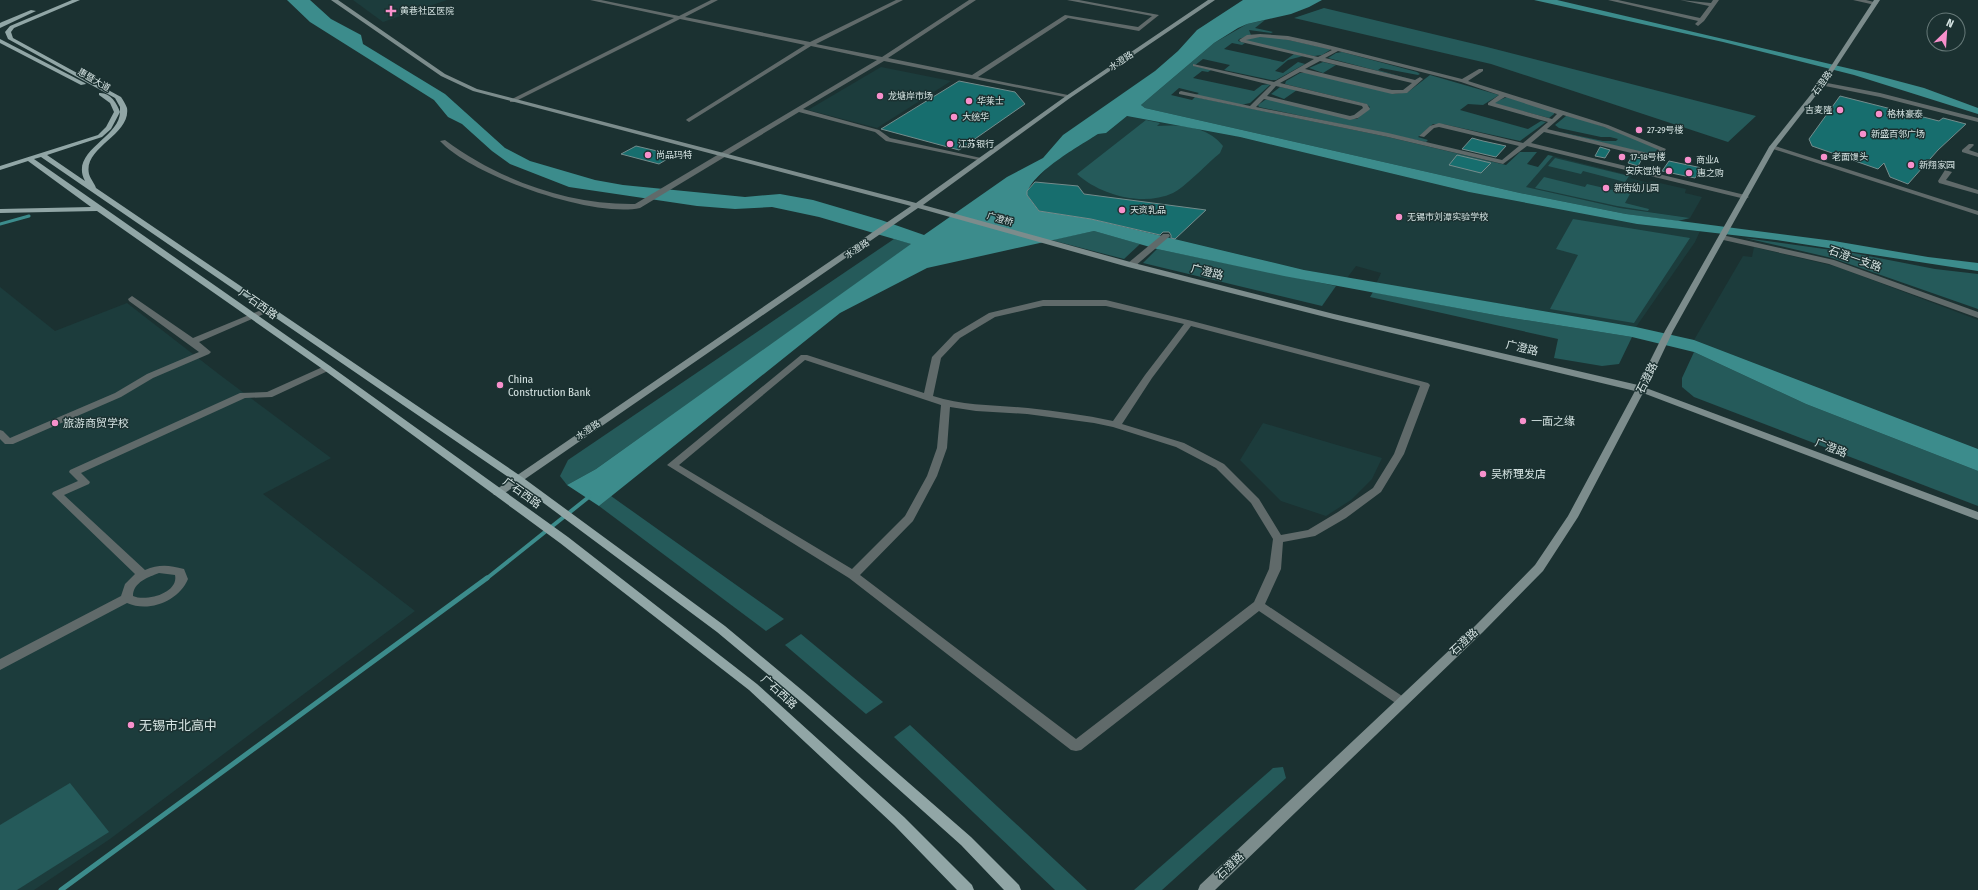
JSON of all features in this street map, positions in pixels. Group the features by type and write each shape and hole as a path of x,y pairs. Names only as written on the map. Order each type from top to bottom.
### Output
{"main road":[{"path":"0,26 61,0"},
{"path":"77,0 12,27 8,32 11,38 118,96 123,104 125,113 117,128 95,148 88,160 85,174 95,192"},
{"name":"惠暨大道","path":"0,41 102,95 112,102 117,112 110,128 100,136 0,168"},
{"path":"41,154 518,479 721,629 805,699 966,841 1014,890"},
{"name":"广石西路","path":"28,158 252,317 327,368 564,540 753,687 899,821 967,890"},
{"path":"0,211 100,210"}],"street":[{"name":"广澄桥","path":"334,0 443,75 476,90 512,101 724,154 947,213 1048,243"},
{"path":"593,0 1068,98"},
{"path":"512,101 715,0"},
{"path":"689,120 809,45 900,0"},
{"path":"443,141 454,151 507,179 558,196 609,206 637,206 883,59 973,0"},
{"path":"972,78 1067,16 1139,29 1156,15 1070,0"},
{"name":"水澄路","path":"498,493 919,206 1068,98 1212,0"},
{"path":"1611,0 1702,20"},
{"path":"1683,0 1714,3 1697,26"},
{"path":"1856,0 1876,2"},
{"name":"石澄路","path":"1205,890 1479,629 1539,568 1573,517 1641,389 1669,331 1722,237 1728,223 1744,199 1772,148 1822,84 1876,2"},
{"path":"1417,82 1242,40 1249,36 1270,35 1338,49 1463,81 1598,124 1663,149 1659,155 1652,156 1542,130"},
{"path":"1251,108 1276,83 1338,49"},
{"path":"1196,65 1364,105 1367,109 1356,118 1350,118 1263,97"},
{"path":"1300,70 1392,92 1405,92 1428,73"},
{"path":"1463,81 1481,70"},
{"path":"1822,84 1880,95 1978,120"},
{"path":"1181,92 1251,108 1388,135 1503,162 1562,113"},
{"path":"1505,94 1490,104 1553,121"},
{"path":"798,110 877,131 888,140 981,160"},
{"path":"1508,158 1422,136 1435,125 1444,125 1744,199"},
{"path":"1432,145 1438,140"},
{"path":"1971,145 1964,151 1978,155"},
{"path":"1772,148 1978,213"},
{"path":"1948,172 1942,181 1978,192"},
{"path":"1131,265 1166,236"},
{"name":"石澄一支路","path":"1722,237 1831,262 1978,315"},
{"name":"广澄路","path":"1048,243 1333,316 1641,389 1978,516"},
{"path":"0,433 9,442 118,395 150,376 206,352 132,299"},
{"path":"928,397 937,357 957,336 992,315 1043,303 1106,303 1189,323 1425,385 1399,454 1377,490 1342,515 1311,533 1278,539"},
{"path":"192,342 269,310"},
{"path":"1116,425 1148,377 1189,323"},
{"path":"804,357 946,403 976,408 1087,419 1116,425 1180,445 1220,466 1254,500 1278,539 1275,569 1259,605 1076,746 853,575 672,465 804,357"},
{"path":"142,575 57,494 85,482 74,472 243,394 269,395 327,368"},
{"path":"853,575 909,518 932,476 942,448 946,403"},
{"path":"159,569 175,569 180,572 182,576 182,581 173,592 156,601 138,603 127,598 126,593 128,588 142,575 159,569"},
{"path":"0,665 127,598"},
{"path":"1259,605 1402,701"}],"shaded area":[{"path":"287,0 310,0 331,19 361,35 363,44 445,94 505,148 530,161 595,180 623,185 745,197 780,194 813,200 881,220 924,235 1007,177 1043,158 1063,135 1155,71 1178,51 1197,30 1243,0 1322,0 1291,14 1247,24 1238,28 1214,43 1141,105 1145,108 1520,193 1626,214 1834,241 1928,257 1978,263 1978,271 1776,240 1637,224 1469,192 1240,137 1127,116 1106,133 1098,134 1046,169 1030,187 1027,195 1039,211 1091,219 1304,270 1636,327 1694,340 1978,449 1978,471 1806,404 1694,352 1632,337 1500,316 1284,276 1157,249 1094,231 927,268 840,313 599,506 567,485 596,469 911,244 819,217 772,207 735,209 697,206 569,187 510,164 492,151 462,124 448,117 434,100 310,22"},
{"name":"黄巷社区医院","path":"353,0 447,0 383,22"},
{"path":"1534,0 1557,0 1864,72 1924,88 1978,108 1978,114 1854,75 1723,42"},
{"path":"1324,8 1483,46 1756,116 1728,142 1491,64 1294,18"},
{"path":"1265,20 1255,28 1273,32 1249,30 1251,35 1239,39 1238,41 1245,43 1242,45 1232,43 1224,49 1283,62 1294,54 1303,56 1288,60 1275,71 1283,73 1298,62 1305,64 1276,80 1271,80 1224,70 1230,65 1203,59 1194,66 1211,70 1208,72 1202,71 1193,78 1254,91 1262,85 1271,84 1250,103 1241,105 1196,95 1199,93 1179,88 1171,95 1192,100 1195,97 1388,137 1506,165 1520,152 1537,152 1527,164 1538,167 1548,155 1553,156 1526,187 1620,208 1690,218 1678,221 1626,214 1520,193 1145,108 1141,105 1214,43 1247,24"},
{"path":"1270,36 1330,50 1322,55 1314,56 1246,42 1246,38"},
{"path":"1342,52 1420,74 1418,75 1381,68 1378,70 1413,80 1328,58 1336,53"},
{"path":"1323,62 1336,65 1323,73 1309,68"},
{"name":"龙塘岸市场","path":"881,67 951,81 877,128 808,110"},
{"path":"1300,73 1307,73 1395,94 1408,92 1430,75 1499,95 1483,105 1468,104 1460,110 1528,129 1541,121 1546,122 1520,141 1443,124 1433,124 1418,137 1428,140 1426,142 1259,107 1258,105 1265,100 1270,99 1350,119 1357,119 1370,107 1366,104 1285,84 1286,81"},
{"path":"1280,87 1297,90 1284,99 1271,94"},
{"path":"1507,97 1554,112 1554,114 1549,118 1495,104 1495,102"},
{"name":"无锡市刘潭实验学校","path":"1127,116 1240,137 1469,192 1637,224 1700,231 1695,242 1636,327 1432,292 1376,284 1381,273 1356,266 1347,278 1304,270 1175,239 1205,210 1084,194 1078,186 1035,182 1050,164 1098,134 1106,133"},
{"path":"1566,116 1613,130 1658,149 1654,153 1648,154 1555,131 1603,141 1616,141 1618,139 1559,128 1555,125"},
{"path":"1146,120 1160,123 1157,126 1175,125 1202,130 1217,139 1223,146 1220,153 1183,186 1173,193 1161,197 1136,199 1122,197 1097,188 1077,174"},
{"name":"新街幼儿园","path":"1553,156 1632,176 1630,178 1649,183 1651,181 1686,189 1685,193 1702,197 1690,218 1620,208 1525,187"},
{"path":"1555,158 1629,176 1625,182 1583,171 1581,174 1548,166"},
{"path":"1544,177 1585,187 1587,184 1630,194 1625,203 1649,209 1648,211 1617,206 1535,188"},
{"path":"1573,219 1690,238 1634,323 1550,309 1578,255 1556,249"},
{"path":"1094,231 1140,244 1124,259 1051,240"},
{"path":"1745,238 1853,253 1935,269 1978,274 1978,309 1832,258"},
{"path":"894,239 912,244 596,469 567,485 560,476 568,460"},
{"path":"1754,247 1838,267 1978,320 1978,449 1694,340 1743,256 1752,257"},
{"path":"1157,249 1336,286 1322,306 1143,263"},
{"name":"无锡市北高中","path":"0,287 55,331 127,303 331,458 263,494 415,611 110,839 34,890 0,890"},
{"path":"1373,292 1500,316 1632,337 1619,364 1602,366 1554,358 1558,339 1370,297"},
{"path":"1694,352 1806,404 1978,471 1978,506 1694,397 1682,387 1682,378"},
{"path":"1263,423 1382,458 1372,479 1351,500 1326,516 1281,501 1240,460"},
{"path":"611,496 784,619 766,631 599,506"},
{"path":"801,634 883,702 866,714 785,645"},
{"path":"910,725 1087,890 1055,890 894,737"},
{"path":"1283,767 1286,778 1162,890 1134,890 1273,768"},
{"path":"70,783 109,832 17,890 0,890 0,825"}],"building":[{"name":"大统华","path":"959,81 1015,92 1025,104 959,150 881,129"},
{"name":"新盛百邻广场","path":"1840,96 1939,121 1943,118 1966,124 1938,150 1908,184 1890,177 1884,163 1878,169 1812,146 1809,139"},
{"path":"1472,138 1506,146 1496,157 1462,149"},
{"name":"尚品玛特","path":"636,146 674,155 659,164 621,154"},
{"path":"1600,147 1610,150 1605,158 1595,156"},
{"path":"1457,155 1491,163 1481,173 1449,165"},
{"path":"1633,155 1643,157 1638,166 1628,163"},
{"path":"1669,161 1702,168 1695,178 1662,171"},
{"name":"天资乳品","path":"1035,182 1078,186 1084,194 1206,210 1175,239 1171,238 1169,232 1163,232 1160,235 1091,219 1039,211 1027,195 1027,191"}],"waterway":[{"path":"0,224 29,216"},
{"path":"486,579 590,496"},
{"path":"61,890 487,578"}],"place":[{"name":"黄巷社区医院","path":"391,11"},
{"name":"龙塘岸市场","path":"880,96"},
{"name":"华莱士","path":"969,101"},
{"name":"吉麦隆","path":"1840,110"},
{"name":"格林豪泰","path":"1879,114"},
{"name":"大统华","path":"954,117"},
{"name":"27-29号楼","path":"1639,130"},
{"name":"新盛百邻广场","path":"1863,134"},
{"name":"江苏银行","path":"950,144"},
{"name":"尚品玛特","path":"648,155"},
{"name":"17-18号楼","path":"1622,157"},
{"name":"老面馒头","path":"1824,157"},
{"name":"商业A","path":"1688,160"},
{"name":"新翔家园","path":"1911,165"},
{"name":"安庆馄饨","path":"1669,171"},
{"name":"惠之购","path":"1689,173"},
{"name":"新街幼儿园","path":"1606,188"},
{"name":"天资乳品","path":"1122,210"},
{"name":"无锡市刘潭实验学校","path":"1399,217"},
{"name":"China Construction Bank","path":"500,385"},
{"name":"一面之缘","path":"1523,421"},
{"name":"旅游商贸学校","path":"55,423"},
{"name":"吴桥理发店","path":"1483,474"},
{"name":"无锡市北高中","path":"131,725"}]}
